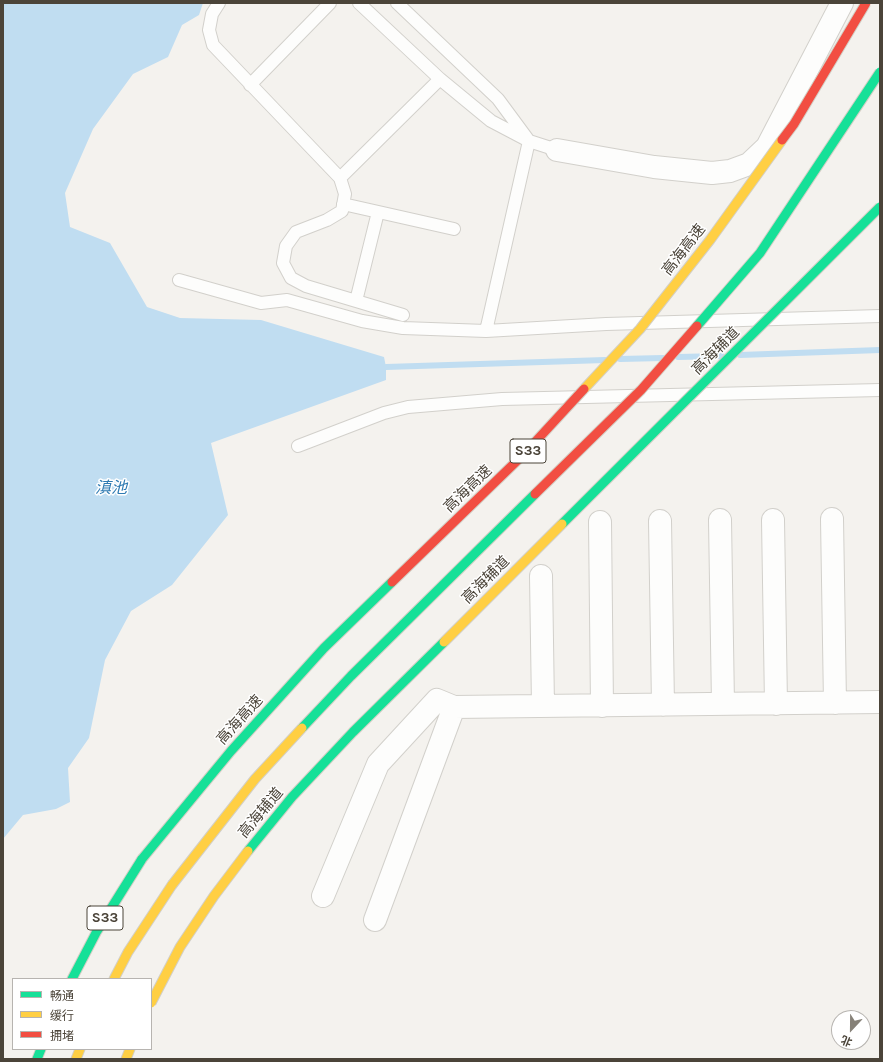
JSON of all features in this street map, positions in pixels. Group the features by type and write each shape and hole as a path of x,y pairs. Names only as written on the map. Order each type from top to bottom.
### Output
{"main road":[{"name":"高海高速","path":"73,978 97,931 142,859 231,751 324,648 525,453 640,329 710,240 794,124 866,3"},
{"name":"S33","path":"115,978 128,952 172,885 255,779 351,676 641,390 760,253 880,72"},
{"name":"高海辅道","path":"152,1001 180,948 214,896 255,841 292,797 353,732 880,207"}],"street":[{"path":"557,150 654,166 712,173 730,171 749,164 767,147 842,3"},
{"path":"832,519 835,703"},
{"path":"720,520 723,704"},
{"path":"774,520 776,704"},
{"path":"660,521 662,705"},
{"path":"600,522 602,706"},
{"path":"541,576 543,706"},
{"path":"323,896 378,764 437,700 454,707 880,702"},
{"path":"375,920 454,707"}],"lane":[{"path":"219,3 212,14 209,30 213,45 340,178 346,194 342,211 327,220 296,232 286,246 282,263 291,278 306,286 403,314"},
{"path":"250,85 330,3"},
{"path":"359,3 440,79 491,121 529,141 557,150"},
{"path":"397,3 498,99 529,141 486,331"},
{"path":"340,178 440,79"},
{"path":"343,204 454,229"},
{"path":"356,301 378,212"},
{"path":"179,280 261,303 287,300 362,321 403,328 486,331 606,324 880,316"},
{"path":"298,446 384,413 408,407 502,399 880,390"}],"water":[{"name":"滇池","path":"3,3 203,3 199,15 182,25 168,57 133,74 93,129 65,193 70,227 110,243 147,307 180,318 261,320 384,357 386,380 211,443 228,515 172,585 131,611 105,660 89,738 68,768 70,802 56,809 23,815 3,839"}],"waterway":[{"path":"740,355 880,350"},
{"path":"678,357 722,356"},
{"path":"620,359 663,358"},
{"path":"386,367 605,360"}],"traffic: fast":[{"path":"697,326 760,253 880,72"},
{"path":"562,524 880,207"},
{"path":"302,728 351,676 535,494"},
{"path":"142,859 231,751 324,648 392,582"},
{"path":"248,851 292,797 353,732 444,642"},
{"path":"73,978 97,931 142,859"},
{"path":"37,1059 41,1050"}],"traffic: slow":[{"path":"584,389 640,329 710,240 782,140"},
{"path":"444,642 562,524"},
{"path":"172,885 255,779 302,728"},
{"path":"152,1001 180,947 214,896 248,851"},
{"path":"115,978 128,952 172,885"},
{"path":"76,1059 80,1050"},
{"path":"126,1059 130,1050"}],"traffic: jam":[{"path":"782,140 794,124 866,3"},
{"path":"535,494 641,390 697,326"},
{"path":"392,582 525,453 584,389"}]}
